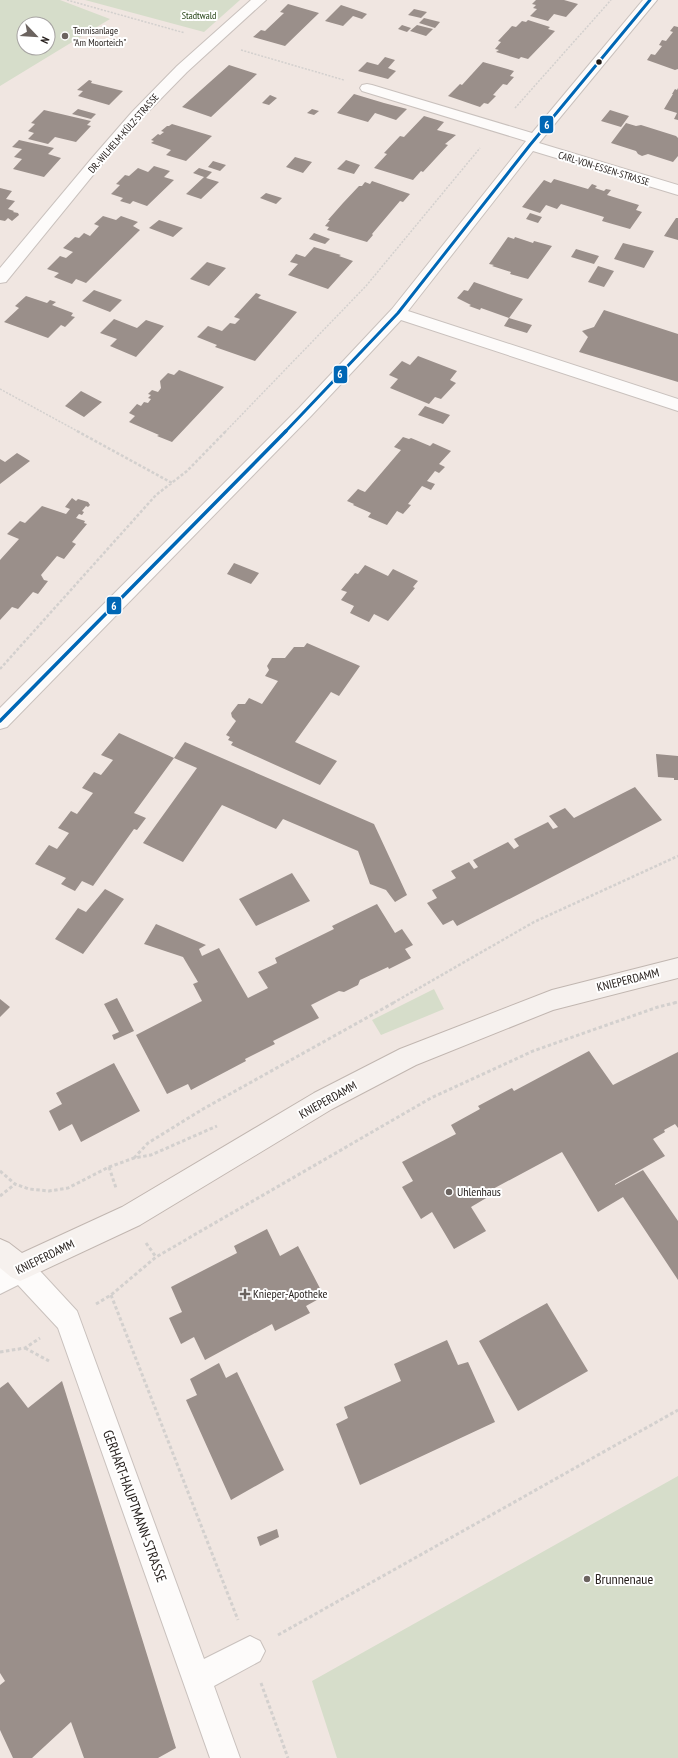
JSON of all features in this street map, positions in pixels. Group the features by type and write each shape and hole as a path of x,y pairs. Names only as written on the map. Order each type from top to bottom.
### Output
{"main road":[{"name":"KNIEPERDAMM","path":"7,1267 131,1216 323,1101 408,1057 552,1000 678,968"}],"street":[{"name":"DR.-WILHELM-KÜLZ-STRASSE","path":"0,278 94,164 158,92 259,0"},
{"path":"0,721 305,412 398,313 532,142 650,0"},
{"name":"CARL-VON-ESSEN-STRASSE","path":"367,88 496,128 532,142 678,190"},
{"path":"398,313 678,405"},
{"name":"GERHART-HAUPTMANN-STRASSE","path":"7,1267 68,1320 225,1758"},
{"path":"197,1679 250,1651"}],"path":[{"path":"66,0 213,41"},
{"path":"0,669 156,496 187,472 366,286 496,128 611,0"},
{"path":"236,48 367,88"},
{"path":"0,389 172,483"},
{"path":"0,1171 15,1184 49,1191 68,1188 109,1167 134,1158 148,1143 203,1109 440,977 534,922 678,856"},
{"path":"156,1257 431,1098 533,1050 658,1007 678,1002"},
{"path":"0,1196 15,1184"},
{"path":"111,1295 250,1651 288,1758"},
{"path":"250,1651 678,1410"}],"green space":[{"name":"Tennisanlage \"Am Moorteich\"","path":"0,0 60,0 110,19 56,52 56,16 16,16 16,56 49,56 0,86"},
{"name":"Stadtwald","path":"85,0 240,0 204,32"},
{"path":"434,989 444,1009 381,1035 372,1020"},
{"name":"Brunnenaue","path":"678,1476 678,1758 337,1758 312,1681"}],"building":[{"path":"536,0 564,0 578,4 566,17 554,14 548,21 530,16 537,9 533,8 536,5 532,4"},
{"path":"288,4 319,13 285,46 253,37 261,30 265,31 284,13 280,12"},
{"path":"341,5 367,14 362,19 353,16 343,26 325,21"},
{"path":"414,9 427,12 421,18 408,15"},
{"path":"424,18 440,22 435,28 419,23"},
{"path":"528,20 550,27 548,29 555,31 528,59 521,57 519,59 496,52 499,50 495,49 501,42 498,41 512,26 516,27 522,21 526,22"},
{"path":"402,25 411,28 407,32 398,29"},
{"path":"417,25 433,29 426,36 410,31"},
{"path":"674,26 678,27 678,69 675,70 647,60 651,54 655,55 662,46 659,45 662,40 666,41 673,32 670,31"},
{"path":"385,57 395,60 388,68 396,71 388,79 358,71 367,62 378,65"},
{"path":"483,62 514,71 510,76 514,77 507,85 503,84 493,95 496,96 488,104 484,103 480,107 448,96 460,84 462,85"},
{"path":"229,65 257,74 211,117 182,107"},
{"path":"89,80 92,81 91,83 123,91 109,105 78,96 83,91 77,90"},
{"path":"678,88 678,120 674,119 677,113 664,109 675,89 677,90"},
{"path":"354,94 407,109 396,120 375,113 368,122 337,113"},
{"path":"270,95 277,98 269,105 262,103"},
{"path":"78,109 96,114 91,119 72,114"},
{"path":"312,109 319,111 314,115 307,113"},
{"path":"44,110 91,121 87,125 91,126 76,142 55,137 48,144 28,139 34,133 28,131 35,124 31,123"},
{"path":"610,110 629,116 621,127 601,121"},
{"path":"424,116 444,122 437,130 456,135 445,144 448,145 423,172 421,171 413,180 374,168 387,154 384,153 400,136 404,137"},
{"path":"626,123 636,126 641,125 676,136 678,138 678,156 673,162 648,154 642,156 636,151 611,143"},
{"path":"172,124 212,136 186,161 166,155 171,150 151,143 154,141 151,140 158,134 160,135 164,132 161,131"},
{"path":"19,140 54,148 48,154 61,158 44,177 13,169 22,159 14,157 22,149 12,147"},
{"path":"295,157 312,162 303,173 286,167"},
{"path":"346,160 360,165 354,174 337,169"},
{"path":"213,161 226,165 220,171 208,167"},
{"path":"154,166 170,171 164,177 174,180 147,206 133,201 130,204 120,201 123,198 111,194 120,185 116,184 125,175 129,176 138,168 148,172"},
{"path":"199,168 212,172 206,178 219,182 201,199 186,194 204,177 193,173"},
{"path":"554,179 588,189 592,184 597,186 595,188 604,191 606,189 611,190 607,195 639,205 636,210 642,212 630,229 602,221 604,217 561,204 557,209 546,205 540,213 522,207 544,180 551,183"},
{"path":"372,181 410,194 403,202 400,201 367,242 327,230 329,227 325,226 330,220 328,220 343,203 359,186 362,186 365,182 370,184"},
{"path":"0,188 12,191 6,199 15,201 8,209 18,213 19,215 12,221 8,218 5,221 0,220"},
{"path":"266,193 282,198 276,204 260,198"},
{"path":"530,213 542,217 538,223 526,219"},
{"path":"103,216 116,220 121,216 138,222 133,226 140,230 86,283 76,279 72,284 54,277 59,273 47,269 60,256 66,258 73,252 63,248 75,237 79,238 84,233 90,236 99,226 94,224"},
{"path":"676,218 678,218 678,240 664,236"},
{"path":"159,220 183,228 173,237 149,228"},
{"path":"314,233 330,239 325,244 309,239"},
{"path":"508,237 514,239 515,237 533,243 534,241 552,246 528,279 510,274 511,272 489,264"},
{"path":"623,243 654,251 644,268 614,259"},
{"path":"314,247 341,255 339,256 353,261 328,289 288,275 298,264 290,262 296,254 305,257"},
{"path":"576,249 599,256 594,264 571,257"},
{"path":"207,262 226,268 209,286 190,279"},
{"path":"598,266 614,271 604,287 588,282"},
{"path":"474,282 523,299 509,318 481,308 480,310 469,306 471,305 457,298 464,290 468,291"},
{"path":"94,290 122,300 110,312 82,301"},
{"path":"256,293 261,295 258,298 297,312 255,361 215,347 217,345 197,337 208,326 222,331 230,323 235,324 240,319 234,317"},
{"path":"26,296 47,303 50,300 56,302 52,305 73,313 71,316 75,317 65,327 61,325 48,338 4,322 19,308 15,306"},
{"path":"604,310 678,334 678,382 579,352 588,337 582,331 594,327"},
{"path":"509,318 532,325 527,333 504,326"},
{"path":"114,319 137,328 146,320 164,326 136,357 110,346 117,339 100,333"},
{"path":"418,356 457,371 450,380 456,383 441,399 435,397 429,404 390,388 398,379 389,375 402,361 410,365"},
{"path":"179,370 224,387 172,442 129,422 135,416 129,413 137,404 141,406 144,402 148,403 151,399 148,398 151,395 148,394 152,390 158,392 161,388 160,381 168,373 174,375"},
{"path":"81,391 102,402 84,417 65,406"},
{"path":"425,406 450,415 443,424 418,415"},
{"path":"403,437 409,439 411,438 430,446 433,443 451,451 439,464 445,467 439,473 435,471 427,481 435,484 431,490 422,486 408,504 411,505 403,514 397,511 387,525 368,517 371,513 347,501 358,489 365,492 401,450 394,447"},
{"path":"17,453 30,461 0,484 0,459 5,462"},
{"path":"72,498 76,501 78,499 88,502 90,505 88,507 86,506 82,511 84,512 82,515 79,514 76,518 85,521 84,523 87,524 72,542 76,544 64,559 57,556 41,575 44,580 48,581 38,594 33,592 18,609 12,607 0,620 0,560 19,539 7,534 20,521 25,523 42,506 66,514 70,509 65,507"},
{"path":"234,563 259,573 251,584 227,574"},
{"path":"365,565 388,576 393,569 418,581 413,587 415,588 388,621 374,614 369,622 350,613 354,606 341,600 347,592 341,590 355,573 358,574"},
{"path":"307,643 360,666 339,696 331,692 295,742 337,761 320,785 231,745 233,742 228,740 230,737 226,735 236,721 232,717 231,713 238,704 245,704 249,698 262,704 278,681 265,676 269,670 267,666 272,658 285,658 294,647 304,647"},
{"path":"119,733 174,758 134,813 146,818 137,830 134,829 93,886 82,881 75,891 61,884 66,878 35,864 49,845 57,849 69,833 58,828 71,811 77,814 93,793 82,788 94,772 101,775 113,760 101,755"},
{"path":"185,742 374,824 407,895 395,902 386,890 370,884 358,851 283,819 276,829 222,805 183,862 143,843 197,768 174,758"},
{"path":"656,754 678,756 678,780 674,780 674,778 658,777"},
{"path":"635,787 662,820 457,926 453,920 443,925 427,903 437,898 432,890 456,878 451,871 469,862 474,869 478,867 473,860 508,842 514,849 519,846 514,839 548,822 553,829 558,827 549,816 565,808 574,818"},
{"path":"292,873 310,901 256,926 239,899"},
{"path":"105,889 124,899 83,954 55,939 78,908 86,912"},
{"path":"377,904 395,933 402,929 413,945 405,949 411,958 389,969 388,967 360,980 358,985 344,992 339,991 311,1005 319,1018 273,1041 275,1044 245,1059 246,1061 191,1090 188,1084 167,1094 136,1035 202,1001 193,984 198,982 183,957 144,944 156,924 206,945 199,949 202,956 219,948 248,998 268,988 258,972 277,963 275,958 334,929 332,926"},
{"path":"117,998 134,1031 114,1040 112,1035 119,1032 104,1004"},
{"path":"0,999 10,1007 0,1017"},
{"path":"589,1051 613,1085 678,1052 678,1128 675,1124 664,1130 665,1132 653,1139 665,1156 615,1185 643,1170 678,1221 678,1280 623,1197 598,1212 562,1152 491,1190 493,1194 471,1207 486,1231 454,1249 432,1212 421,1219 402,1187 413,1181 402,1162 456,1134 451,1125 480,1109 478,1106 512,1088 514,1091"},
{"path":"114,1063 140,1111 81,1142 72,1124 59,1131 49,1111 62,1104 56,1093"},
{"path":"267,1229 280,1256 298,1246 324,1296 306,1306 310,1313 275,1331 272,1324 205,1360 194,1337 181,1344 169,1318 182,1312 171,1287 237,1253 234,1246"},
{"path":"547,1303 588,1371 518,1411 479,1341"},
{"path":"447,1340 458,1365 468,1362 495,1422 360,1485 336,1424 348,1418 344,1407 401,1381 394,1364"},
{"path":"219,1363 226,1378 237,1372 284,1470 231,1500 186,1400 197,1395 190,1379"},
{"path":"62,1381 176,1748 158,1758 84,1758 71,1722 32,1758 13,1758 0,1730 0,1685 5,1681 0,1673 0,1388 8,1382 28,1408"},
{"path":"277,1529 279,1537 260,1546 257,1537"}],"transit line":[{"name":"6","path":"0,721 305,412 398,313 530,145 650,0"}],"place":[{"name":"Tennisanlage \"Am Moorteich\"","path":"65,36"},
{"name":"Uhlenhaus","path":"449,1192"},
{"name":"Knieper-Apotheke","path":"245,1294"},
{"name":"Brunnenaue","path":"587,1579"}]}
